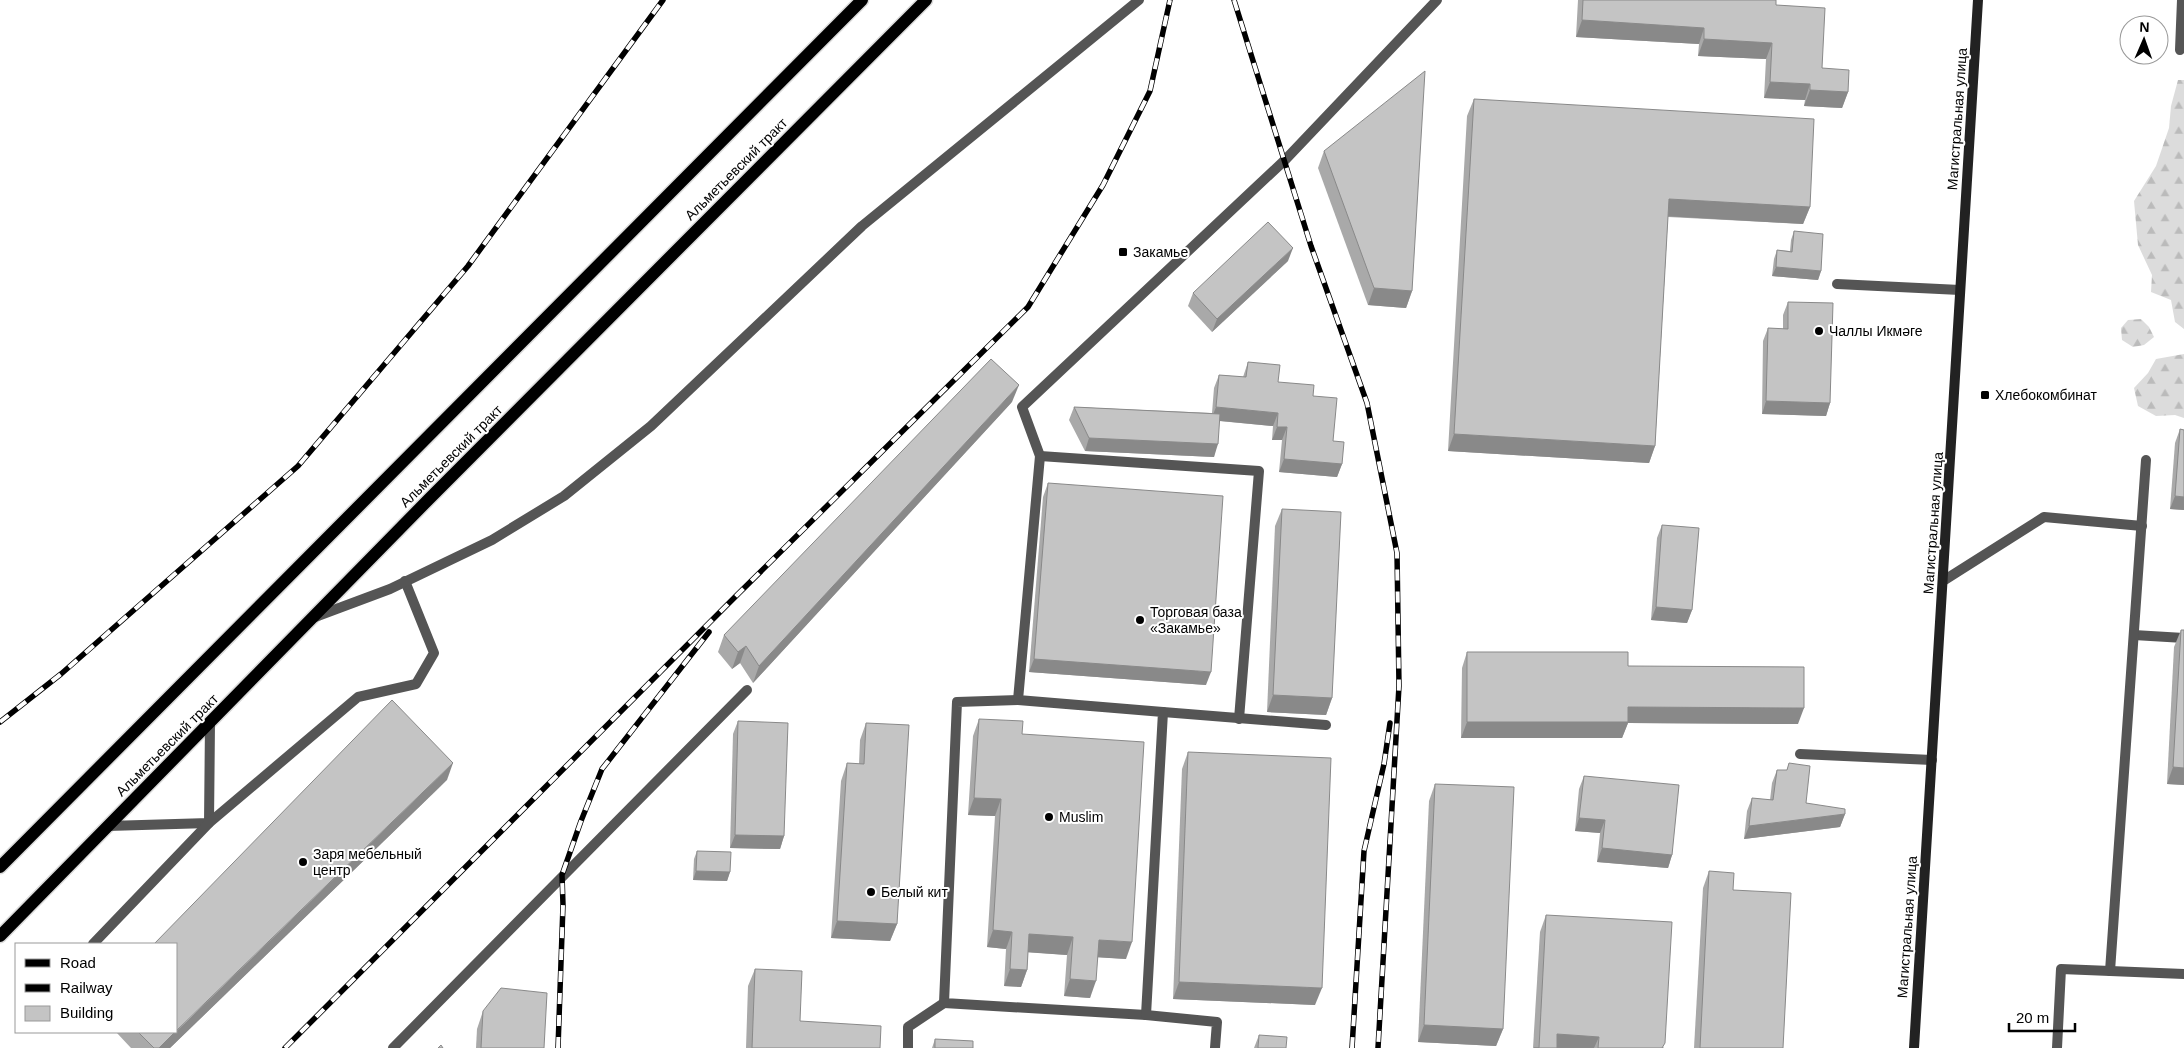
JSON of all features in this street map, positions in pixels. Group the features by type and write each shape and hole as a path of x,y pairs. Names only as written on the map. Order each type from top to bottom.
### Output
{"main road":[{"path":"0,867 862,0"},
{"name":"Альметьевский тракт","path":"0,936 428,500 926,0"},
{"path":"1970,0 1979,3"},
{"name":"Магистральная улица","path":"1914,1048 1979,3"}],"street":[{"path":"314,617 406,581 492,540 564,496 613,458 666,412 862,226 1139,0"},
{"path":"1018,700 1040,456 1022,407 1285,160 1437,0"},
{"path":"2180,50 2182,0"},
{"path":"1837,284 1960,290"},
{"path":"1040,456 1259,471 1239,719"},
{"path":"2110,971 2146,460"},
{"path":"1943,581 2044,517 2142,526"},
{"path":"94,943 209,823 358,697 416,684 434,654 406,581"},
{"path":"2134,635 2184,638"},
{"path":"393,1048 747,690"},
{"path":"944,1003 957,702 1018,700 1239,719 1326,724"},
{"path":"1146,1015 1163,712"},
{"path":"209,823 210,723"},
{"path":"1800,754 1932,760"},
{"path":"108,826 209,823"},
{"path":"2057,1048 2061,969 2184,974"},
{"path":"908,1048 908,1028 944,1003 1146,1015 1217,1022 1216,1048"}],"green space":[{"path":"2178,80 2184,80 2184,329 2175,322 2171,300 2151,292 2152,275 2138,245 2134,201 2156,166 2169,128 2171,106"},
{"path":"2141,319 2149,327 2154,337 2144,345 2133,347 2122,340 2121,328 2128,320"},
{"path":"2184,354 2184,418 2175,415 2156,416 2138,406 2134,388 2148,373 2156,359"}],"building":[{"path":"1583,0 1776,0 1776,5 1825,8 1822,68 1849,70 1848,92 1810,90 1810,84 1770,82 1772,43 1704,39 1704,28 1582,20"},
{"path":"1425,71 1412,291 1374,288 1324,151"},
{"path":"1474,99 1814,119 1810,207 1669,199 1655,446 1454,434"},
{"path":"1268,222 1293,248 1217,319 1193,293"},
{"path":"1794,231 1823,234 1821,271 1776,267 1777,250 1792,252"},
{"path":"1788,302 1833,303 1830,403 1766,401 1768,328 1788,329"},
{"path":"991,359 1019,385 759,666 746,646 738,652 724,635"},
{"path":"1248,362 1280,365 1278,382 1314,385 1313,396 1337,398 1333,441 1344,442 1342,464 1284,459 1287,427 1277,427 1278,413 1216,407 1219,375 1246,377"},
{"path":"1074,407 1220,414 1218,444 1089,438"},
{"path":"2180,429 2184,430 2184,497 2175,496"},
{"path":"1048,483 1223,496 1211,672 1034,659"},
{"path":"1282,509 1341,512 1332,698 1273,695"},
{"path":"1662,525 1699,528 1692,610 1656,607"},
{"path":"2181,630 2184,630 2184,768 2173,767"},
{"path":"1467,652 1628,652 1628,666 1804,667 1804,708 1628,707 1628,722 1467,722"},
{"name":"Заря мебельный центр","path":"392,700 453,763 178,1029 178,943 155,943"},
{"path":"979,719 1023,721 1022,734 1144,742 1132,942 1099,940 1096,981 1070,979 1073,937 1029,934 1027,970 1010,969 1012,932 993,930 1001,799 974,798"},
{"path":"738,721 788,723 784,836 735,835"},
{"path":"866,723 909,725 897,924 837,921 847,763 864,764"},
{"path":"1188,752 1331,758 1322,988 1179,982"},
{"path":"1789,763 1810,766 1806,803 1845,809 1845,814 1749,826 1752,798 1773,800 1777,770 1787,770"},
{"path":"1584,776 1679,785 1672,855 1602,848 1605,820 1579,818"},
{"path":"1435,784 1514,787 1503,1029 1424,1025"},
{"path":"697,851 731,852 730,872 696,871"},
{"path":"1709,871 1734,873 1733,890 1791,893 1783,1048 1700,1048"},
{"path":"1546,915 1672,922 1665,1043 1662,1048 1598,1048 1599,1037 1557,1034 1557,1048 1539,1048"},
{"path":"755,969 802,971 800,1021 881,1026 880,1048 752,1048"},
{"path":"501,988 547,993 544,1048 481,1048 483,1011"},
{"path":"139,1033 174,1033 159,1048 154,1048"},
{"path":"1259,1035 1287,1037 1286,1048 1258,1048"},
{"path":"935,1039 973,1041 973,1048 935,1048"}],"railway":[{"path":"0,722 61,674 298,466 468,266 663,0"},
{"path":"285,1048 738,594 1028,307 1103,185 1150,91 1170,0"},
{"path":"1234,0 1311,246 1367,403 1397,553 1399,686 1378,1048"},
{"path":"558,1048 563,905 562,875 581,821 602,769 709,632"},
{"path":"1352,1048 1364,851 1384,764 1390,723"}],"place":[{"name":"Закамье","path":"1123,252"},
{"name":"Чаллы Икмәге","path":"1819,331"},
{"name":"Хлебокомбинат","path":"1985,395"},
{"name":"Торговая база «Закамье»","path":"1140,620"},
{"name":"Muslim","path":"1049,817"},
{"name":"Заря мебельный центр","path":"303,862"},
{"name":"Белый кит","path":"871,892"}]}
